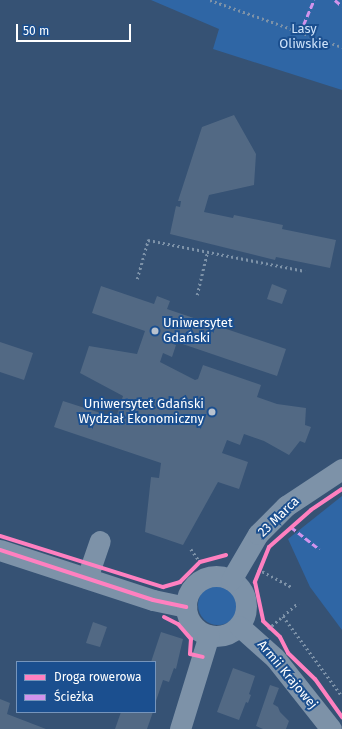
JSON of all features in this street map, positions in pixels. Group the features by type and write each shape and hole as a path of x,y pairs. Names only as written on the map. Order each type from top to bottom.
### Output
{"street":[{"name":"23 Marca","path":"231,580 258,534 286,506 342,469"},
{"path":"87,578 100,541"},
{"path":"0,550 168,604 186,606"},
{"path":"214,576 231,580 244,596 244,617 239,626 225,635 209,635 201,632 190,622 186,606 191,589 201,580 214,576"},
{"name":"Armii Krajowej","path":"239,626 276,658 331,729"},
{"path":"180,729 209,635"}],"path":[{"path":"210,0 342,47"},
{"path":"137,279 148,240 207,253 305,271"},
{"path":"197,295 207,253"},
{"path":"191,549 200,562"},
{"path":"258,569 292,587"},
{"path":"283,616 342,696"},
{"path":"270,628 275,632"}],"green space":[{"name":"Lasy Oliwskie","path":"151,0 342,0 342,90 213,49 219,29"},
{"path":"342,496 342,630 310,587 288,539"},
{"path":"222,585 229,588 235,594 238,605 237,613 229,622 222,625 214,625 207,622 199,613 198,601 201,594 210,586"}],"building":[{"path":"234,115 256,154 254,185 209,195 204,212 233,218 234,215 283,225 282,229 336,240 330,268 276,257 275,260 170,234 176,206 180,207 181,201 178,201 202,127"},
{"path":"272,284 287,290 282,304 267,299"},
{"name":"Uniwersytet Gdański Wydział Ekonomiczny","path":"101,286 154,304 157,296 170,301 167,309 286,349 277,376 165,338 164,341 176,345 172,357 163,353 160,362 195,380 198,379 203,365 261,385 257,397 277,404 306,408 305,425 311,427 305,443 300,441 289,455 264,441 244,434 240,445 227,440 222,453 248,462 239,489 218,482 183,545 145,532 151,477 159,478 161,463 54,427 63,401 116,418 123,396 80,373 89,346 137,354 145,331 92,313"},
{"path":"0,342 33,353 24,380 0,372"},
{"path":"93,622 107,627 100,647 86,643"},
{"path":"161,632 183,639 176,669 174,668 169,682 163,680 156,701 156,661 151,661"},
{"path":"233,668 255,676 249,694 251,695 248,703 246,702 239,720 217,712"},
{"path":"270,685 279,688 273,704 278,707 280,712 289,721 286,729 263,729 256,726"},
{"path":"0,699 10,703 7,714 46,729 0,729"},
{"path":"121,713 153,713 147,729 115,729"}],"marked path":[{"path":"300,33 314,0"},
{"path":"335,0 342,6"},
{"path":"291,527 319,549"}],"cycle path":[{"path":"342,489 311,510 269,547 255,582 263,621 280,637 288,653 315,679 342,717"},
{"path":"0,536 163,587 180,582 200,562 226,555"},
{"path":"0,550 153,600 186,607"},
{"path":"164,617 178,624 191,639 190,654 203,657"}],"place":[{"name":"Uniwersytet Gdański","path":"155,331"},
{"name":"Uniwersytet Gdański Wydział Ekonomiczny","path":"212,412"}]}
